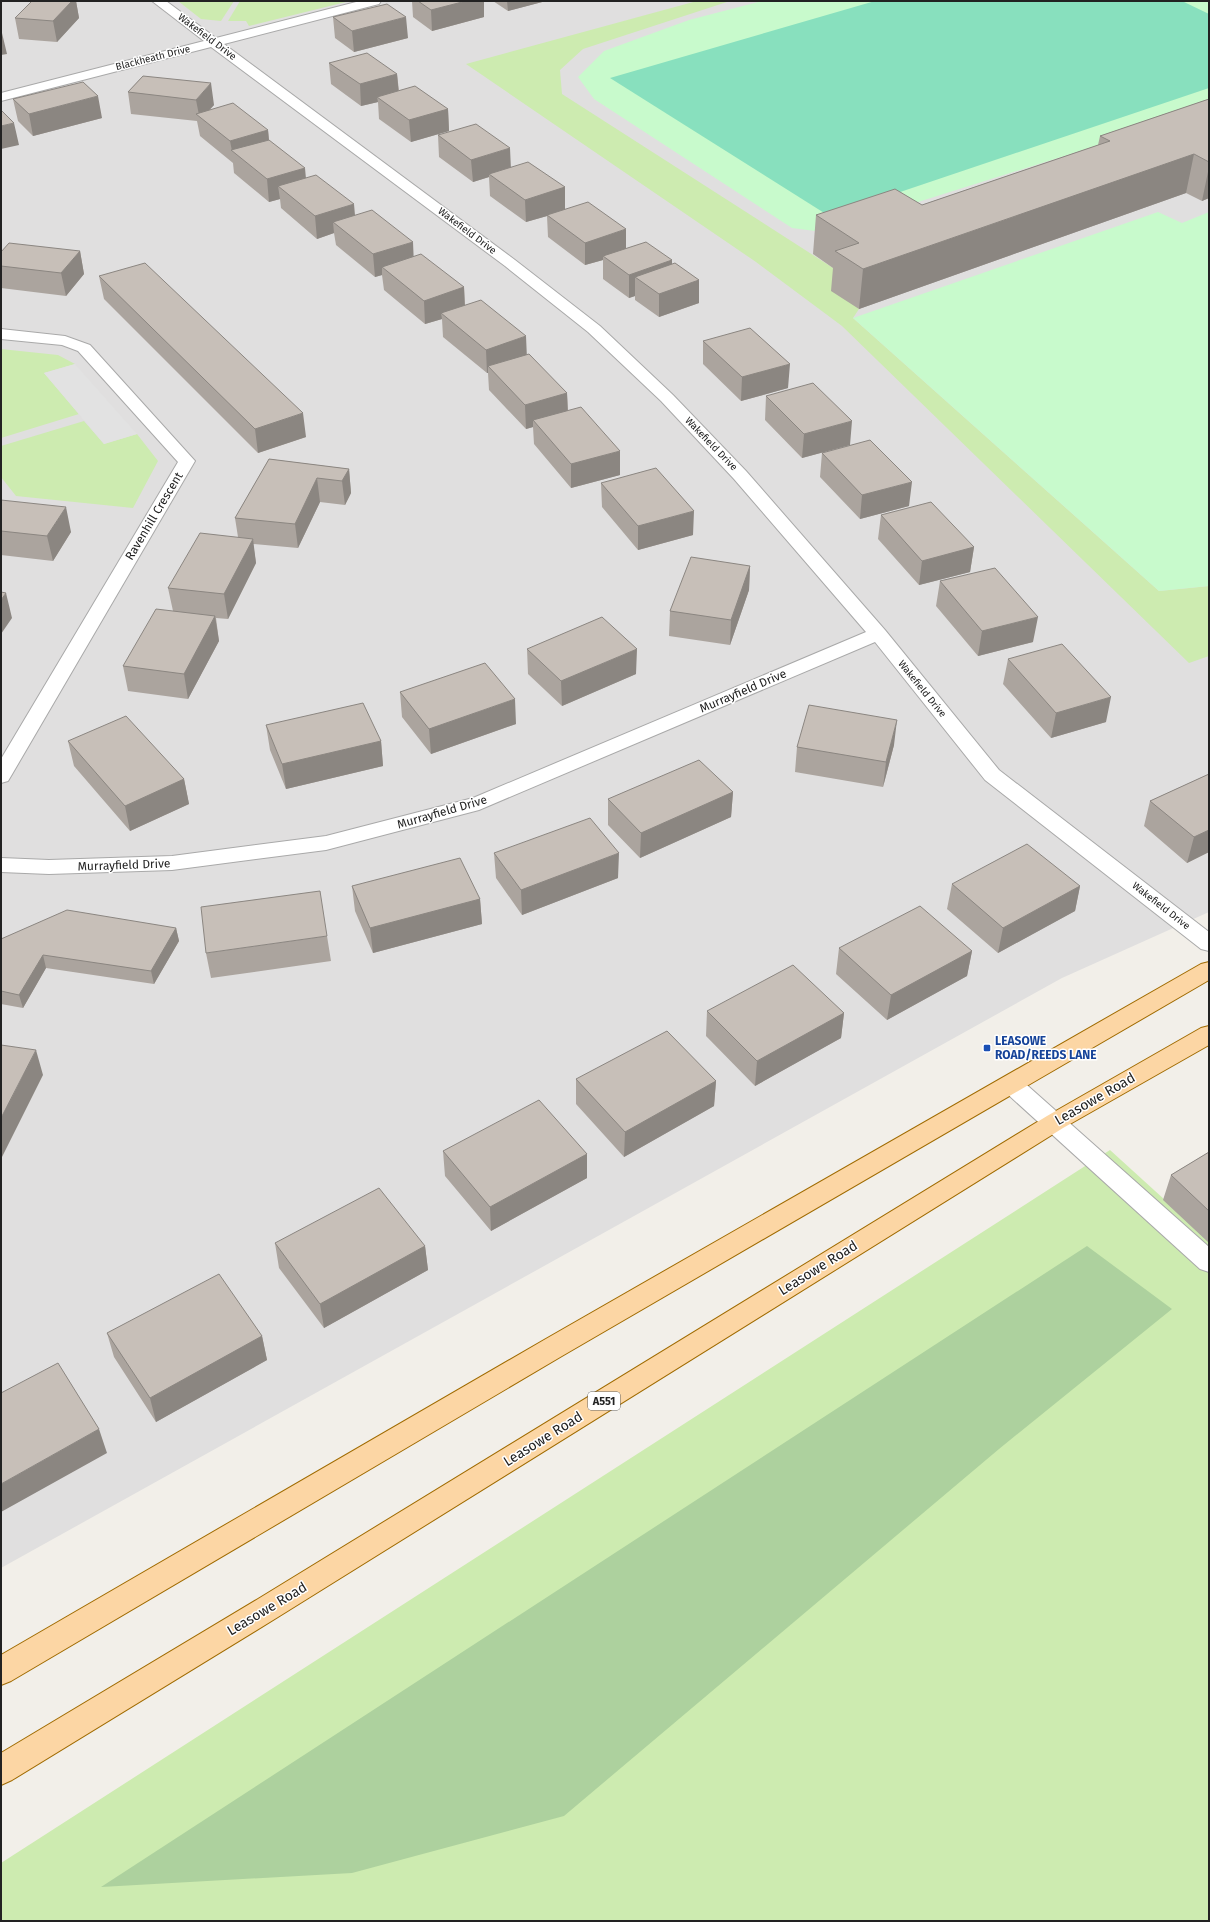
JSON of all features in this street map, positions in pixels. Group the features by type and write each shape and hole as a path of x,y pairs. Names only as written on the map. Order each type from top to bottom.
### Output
{"main road":[{"path":"1,1671 560,1344 1209,970"},
{"name":"Leasowe Road","path":"1,1770 268,1608 1055,1122 1209,1034"}],"street":[{"name":"Wakefield Drive","path":"158,1 503,259 594,329 667,398 740,475 878,634 992,775 1209,943"},
{"name":"Blackheath Drive","path":"1,97 375,1"},
{"name":"Ravenhill Crescent","path":"1,334 65,341 84,348 187,461 1,776"},
{"name":"Murrayfield Drive","path":"1,865 49,868 172,863 326,843 472,805 878,634"},
{"path":"1011,1084 1209,1262"}],"shaded area":[{"path":"1,1 1209,1 1209,912 1062,978 1,1568"},
{"path":"75,364 137,434 104,444 44,373"}],"green space":[{"path":"178,1 234,1 221,21 201,19"},
{"path":"240,1 350,1 249,26 246,21 228,21"},
{"path":"697,1 730,1 583,49 560,70 562,94 855,282 859,309 853,318 1159,591 1209,586 1209,656 1189,663 842,326 756,262 466,64"},
{"path":"762,1 1209,1 1209,105 1150,129 823,232 792,228 594,99 578,77 604,51 689,20"},
{"path":"875,1 1182,1 1209,14 1209,88 829,216 610,78"},
{"path":"1158,212 1182,223 1209,212 1209,586 1159,591 853,318"},
{"path":"1,349 58,355 75,364 44,373 79,414 1,438"},
{"path":"84,421 104,444 137,434 158,461 133,508 16,496 1,477 1,446"},
{"path":"1110,1150 1209,1240 1209,1921 1,1921 1,1863"},
{"path":"1087,1246 1172,1309 999,1449 564,1816 352,1873 101,1887"}],"building":[{"path":"32,1 72,1 53,21 15,18"},
{"path":"418,1 466,1 431,10"},
{"path":"387,4 406,17 352,31 333,17"},
{"path":"367,53 397,74 360,84 329,63"},
{"path":"143,76 211,83 196,100 128,92"},
{"path":"83,82 98,96 29,114 13,99"},
{"path":"415,86 448,109 409,120 377,97"},
{"path":"1209,99 1209,162 1194,154 863,269 835,251 859,243 816,215 895,189 922,205 1110,141 1100,136"},
{"path":"233,103 268,130 230,141 196,114"},
{"path":"1,110 14,123 1,126"},
{"path":"476,124 510,148 471,160 438,135"},
{"path":"269,140 305,168 267,179 231,150"},
{"path":"528,162 565,187 525,200 489,174"},
{"path":"316,175 354,204 315,216 278,186"},
{"path":"588,202 626,229 585,243 547,215"},
{"path":"372,210 413,242 373,254 333,222"},
{"path":"646,242 672,260 629,275 603,256"},
{"path":"9,243 80,251 61,273 1,266 1,252"},
{"path":"421,254 464,287 424,301 382,267"},
{"path":"145,263 303,413 255,429 99,276"},
{"path":"675,263 699,280 659,294 635,277"},
{"path":"481,300 526,336 486,350 441,313"},
{"path":"750,328 790,364 742,377 703,341"},
{"path":"529,354 567,393 525,405 488,366"},
{"path":"813,383 852,421 804,434 766,396"},
{"path":"581,407 620,451 571,464 533,420"},
{"path":"870,440 912,482 862,495 822,453"},
{"path":"269,459 349,469 342,481 317,478 295,524 235,518"},
{"path":"656,468 694,511 638,526 601,483"},
{"path":"1,500 66,507 47,536 1,531"},
{"path":"931,502 974,547 922,561 881,515"},
{"path":"200,533 253,539 224,594 168,588"},
{"path":"691,557 750,566 731,620 670,611"},
{"path":"995,568 1038,617 982,631 940,581"},
{"path":"1,592 6,593 1,600"},
{"path":"156,609 215,616 184,674 123,666"},
{"path":"602,617 637,649 561,681 527,649"},
{"path":"1062,644 1111,697 1056,713 1008,659"},
{"path":"485,663 515,699 429,729 400,692"},
{"path":"363,703 381,741 282,764 266,725"},
{"path":"809,705 897,720 886,762 797,747"},
{"path":"126,716 184,779 125,806 68,741"},
{"path":"699,760 733,792 641,833 608,799"},
{"path":"1209,774 1209,830 1194,837 1150,801"},
{"path":"590,818 619,853 521,890 494,853"},
{"path":"1027,844 1080,886 1003,928 952,884"},
{"path":"460,858 480,899 370,928 352,886"},
{"path":"320,891 327,936 206,953 201,907"},
{"path":"920,906 972,951 891,995 839,948"},
{"path":"67,910 176,928 151,971 43,955 19,995 1,991 1,939"},
{"path":"793,965 844,1013 757,1061 707,1011"},
{"path":"667,1031 716,1081 625,1132 576,1079"},
{"path":"1,1045 36,1050 1,1118"},
{"path":"539,1100 587,1154 490,1207 443,1151"},
{"path":"1209,1152 1209,1211 1171,1175"},
{"path":"379,1188 425,1246 320,1304 275,1243"},
{"path":"219,1274 262,1336 150,1398 107,1333"},
{"path":"58,1363 99,1429 1,1484 1,1393"}],"place":[{"name":"LEASOWE ROAD/REEDS LANE","path":"987,1048"}]}
